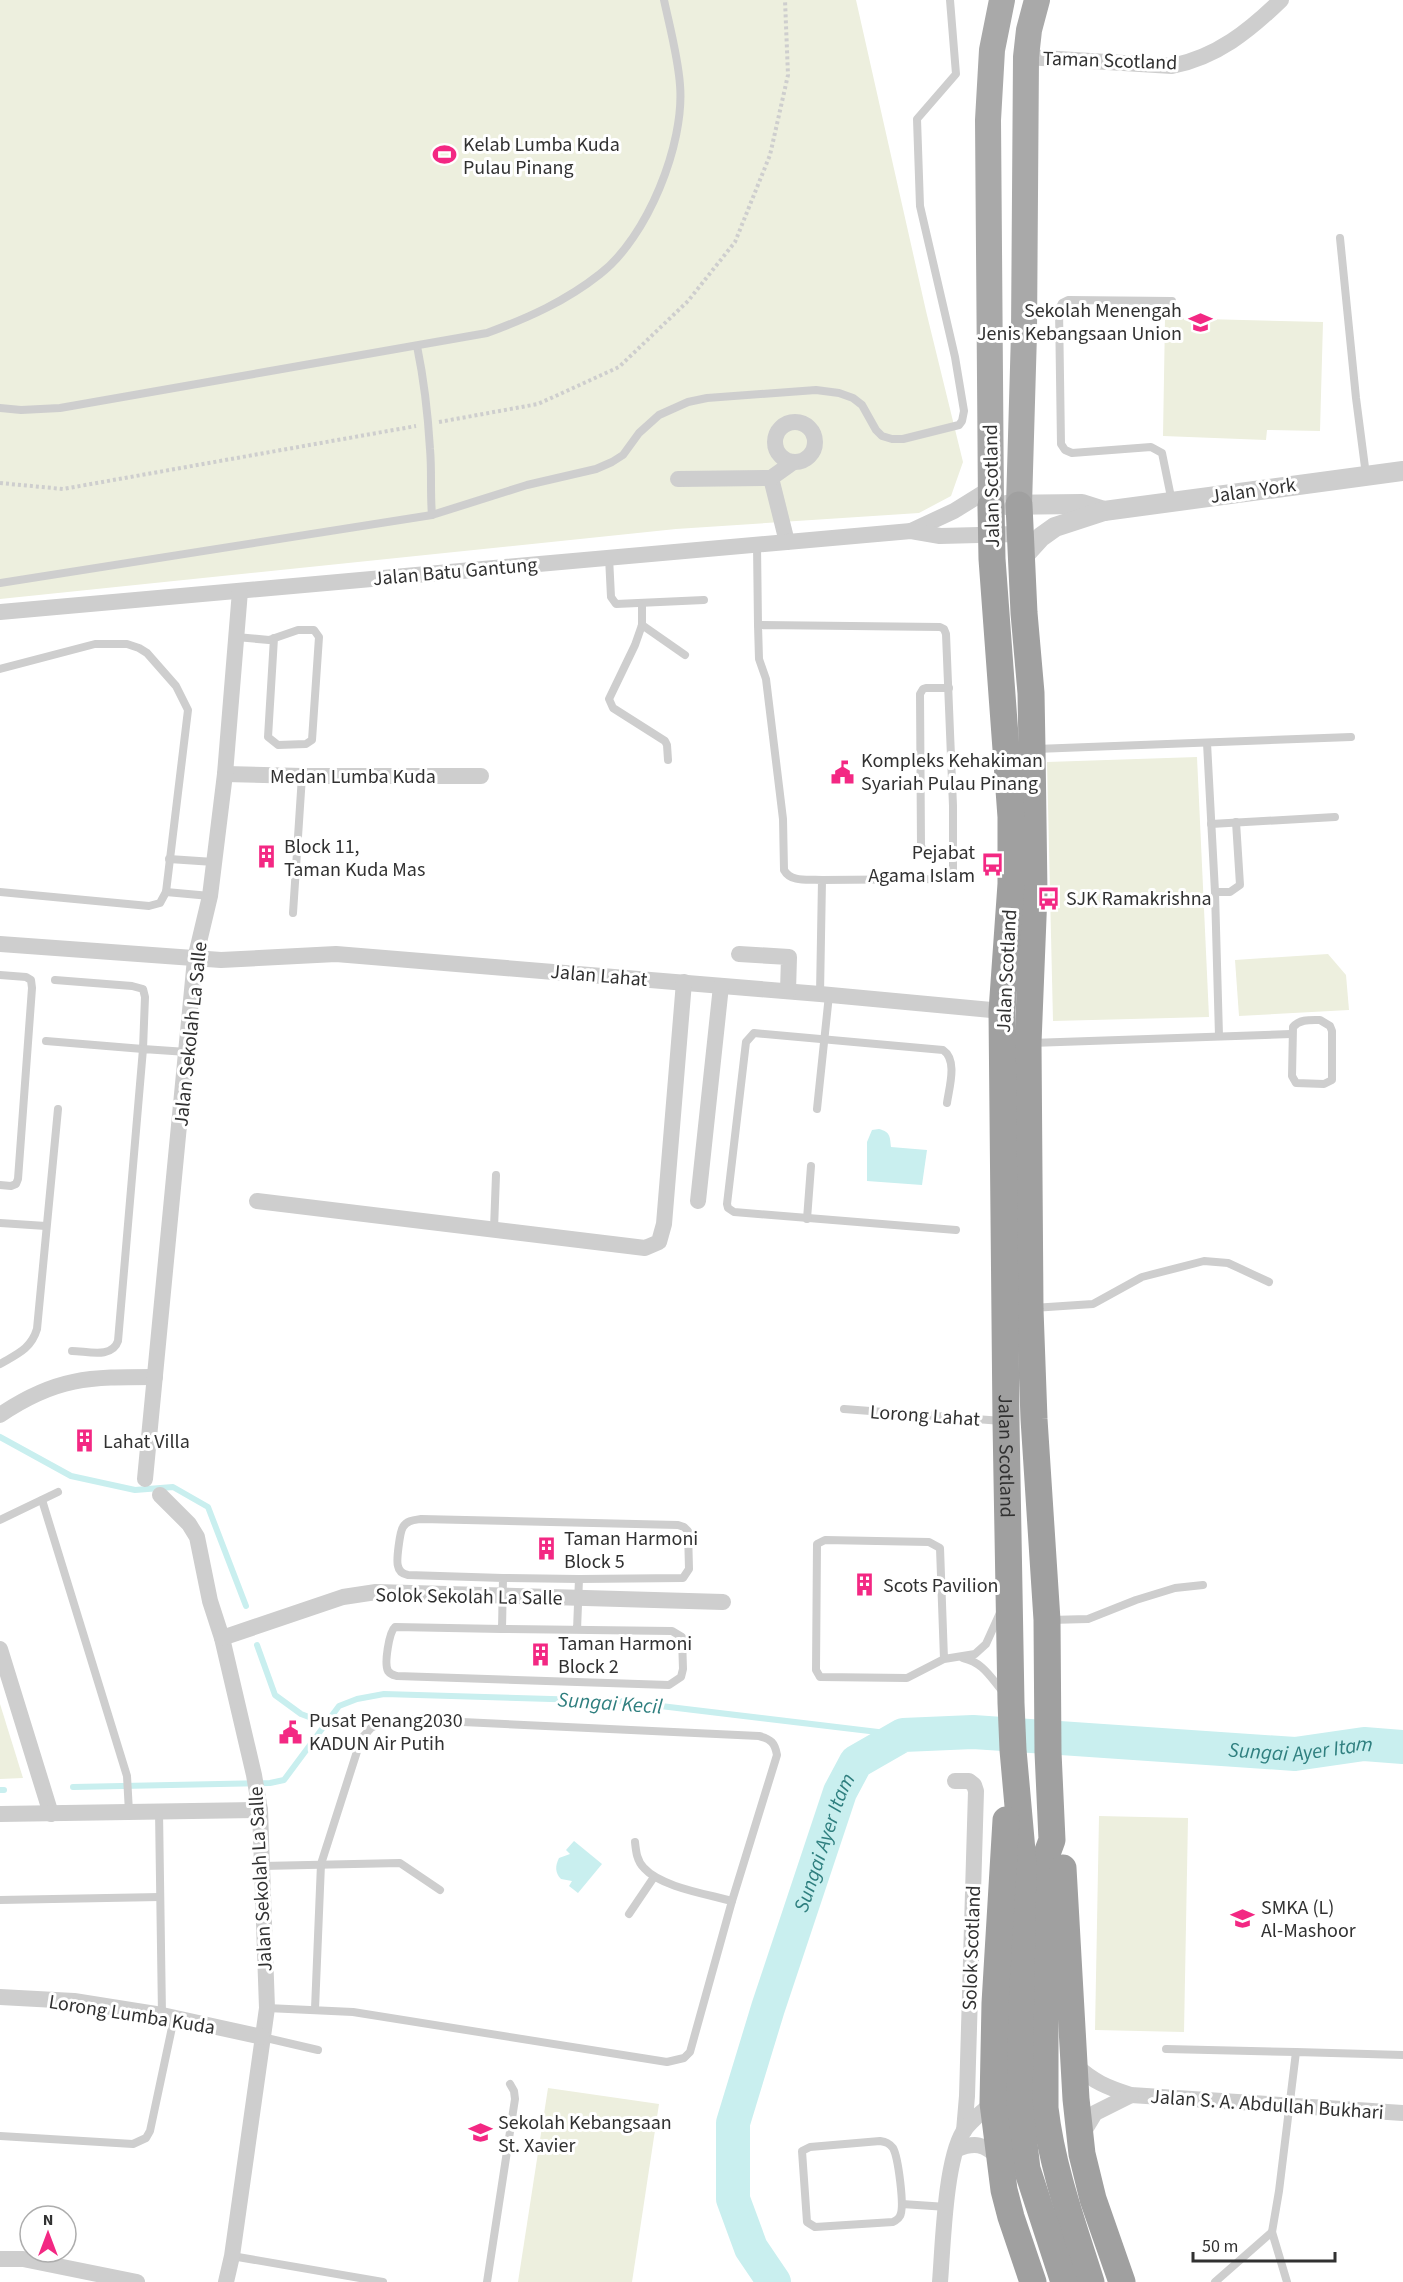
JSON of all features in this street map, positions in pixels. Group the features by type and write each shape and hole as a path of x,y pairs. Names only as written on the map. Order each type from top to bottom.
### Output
{"highway":[{"name":"Jalan Scotland","path":"991,497 990,535 1011,818 1011,884 1002,1011 1011,1706 1023,1862 1035,1942"},
{"name":"Jalan Scotland","path":"1019,505 1031,693 1034,893 1028,1043 1030,1309 1034,1419 1047,1620 1048,1752 1052,1840 1045,1859 1035,1942"},
{"path":"1013,1750 1000,1908 993,2103 999,2157 1011,2217 1034,2282"},
{"path":"1052,1840 1062,1858 1074,2064 1085,2170 1122,2282"},
{"path":"1035,1942 1019,2083 1024,2149 1027,2169 1064,2282"},
{"path":"1035,1942 1048,2133 1060,2182 1091,2282"}],"main road":[{"name":"Jalan Scotland","path":"991,497 988,120 992,50 1002,0"},
{"name":"Jalan Scotland","path":"1019,505 1024,333 1026,57 1029,30 1037,0"}],"street":[{"name":"Taman Scotland","path":"1026,57 1172,66 1189,63 1233,42 1281,0"},
{"path":"678,480 771,478 792,463"},
{"name":"Jalan York","path":"1021,547 1041,537 1055,526 1104,511 1403,471"},
{"path":"771,478 787,542"},
{"name":"Jalan York","path":"991,497 1019,505 1082,504 1104,511"},
{"name":"Jalan Batu Gantung","path":"910,531 991,497"},
{"name":"Jalan Batu Gantung","path":"0,612 910,531 940,536 990,535 1021,547"},
{"name":"Jalan Sekolah La Salle","path":"145,1479 195,959 210,896 225,774 240,591"},
{"name":"Medan Lumba Kuda","path":"225,774 481,776"},
{"name":"Jalan Lahat","path":"0,944 221,960 336,954 825,994 1002,1011"},
{"path":"739,954 789,957 788,991"},
{"path":"257,1201 645,1248 659,1242 664,1224 684,982"},
{"path":"698,1201 721,986"},
{"path":"6,1411 38,1392 67,1382 101,1377 155,1377"},
{"name":"Jalan Sekolah La Salle","path":"160,1495 189,1524 197,1537 210,1601 222,1638 254,1775 260,1810 267,2008 232,2256 226,2282"},
{"name":"Solok Sekolah La Salle","path":"222,1638 343,1597 376,1593 723,1602"},
{"path":"0,1649 51,1814"},
{"name":"Solok Scotland","path":"940,2282 947,2207 957,2149 964,2131 967,2096 976,1791 974,1785 969,1781 955,1781"},
{"path":"0,1814 51,1814 129,1805 159,1811 260,1810"},
{"name":"Lorong Lumba Kuda","path":"0,1997 74,2001 168,2017 262,2037"},
{"name":"Jalan S. A. Abdullah Bukhari","path":"1074,2064 1104,2087 1131,2095 1403,2113"},
{"name":"Jalan S. A. Abdullah Bukhari","path":"1080,2137 1095,2113 1131,2095"},
{"name":"Solok Scotland","path":"964,2131 993,2103"},
{"path":"957,2149 975,2144 981,2145 999,2157"},
{"path":"0,2259 23,2259 137,2282"}],"lane":[{"path":"0,408 21,410 60,408 487,333 529,317 568,297 603,272 630,242 652,206 668,168 677,130 681,87 664,0"},
{"path":"0,583 432,515 527,485 596,469 623,455 639,433 659,415 688,402 707,398 816,390 840,393 853,398 862,405 876,430 882,436 892,439 903,439 959,425 964,411 955,357 920,206 917,119 956,74 950,0"},
{"path":"1340,238 1366,475"},
{"path":"1172,301 1068,300 1059,309 1061,444 1065,450 1072,453 1151,447 1158,449 1162,453 1172,502"},
{"path":"417,346 426,400 431,452 432,515"},
{"path":"757,545 758,625 759,659 766,679 783,819 782,865 786,875 791,878 822,880 943,879 953,871 954,854 949,688 944,629 940,627 758,625"},
{"path":"609,556 613,601 620,605 704,600"},
{"path":"642,604 642,625 635,645 611,692 610,704 665,741 668,760"},
{"path":"642,625 685,655"},
{"path":"236,638 274,638 298,630 314,630 319,638 312,740 306,744 278,745 268,737 274,638"},
{"path":"0,669 94,644 127,644 147,653 176,686 188,710 166,892 160,903 150,906 0,892"},
{"path":"949,688 926,688 920,694 921,846 925,853 954,854"},
{"path":"1032,749 1351,736"},
{"path":"1207,743 1215,892 1219,1036"},
{"path":"293,913 302,776"},
{"path":"1210,824 1335,816"},
{"path":"1215,892 1230,892 1236,890 1240,885 1236,822"},
{"path":"169,859 214,862"},
{"path":"817,1109 825,1038 822,880"},
{"path":"166,892 210,896"},
{"path":"0,975 26,977 31,981 32,988 18,1179 16,1184 11,1186 0,1185"},
{"path":"55,980 132,986 143,989 145,997 143,1048 118,1341 116,1346 108,1352 72,1351"},
{"path":"1320,1020 1330,1026 1332,1075 1328,1083 1301,1084 1293,1080 1291,1034 1293,1027 1302,1021 1320,1020"},
{"path":"947,1103 951,1063 947,1053 943,1050 763,1032 754,1033 746,1042 727,1204 728,1208 734,1212 956,1230"},
{"path":"1028,1043 1291,1034"},
{"path":"46,1041 187,1052"},
{"path":"0,1364 26,1350 37,1329 58,1109"},
{"path":"807,1219 811,1166"},
{"path":"494,1229 496,1175"},
{"path":"0,1223 46,1226"},
{"path":"1030,1309 1093,1304 1142,1277 1204,1261 1228,1263 1269,1282"},
{"name":"Lorong Lahat","path":"844,1409 1006,1422"},
{"path":"0,1520 58,1492"},
{"path":"42,1500 128,1776 129,1805"},
{"path":"412,1520 433,1520 678,1525 688,1531 689,1569 683,1578 678,1580 503,1578 402,1573 397,1562 403,1527 412,1520"},
{"path":"944,1659 940,1548 929,1542 825,1540 818,1544 816,1670 820,1677 907,1678 944,1659 975,1654 986,1644 1009,1593"},
{"path":"502,1629 503,1578"},
{"path":"576,1630 579,1579"},
{"path":"1047,1620 1088,1619 1175,1588 1203,1585"},
{"path":"395,1627 502,1629 678,1633 684,1642 683,1669 681,1677 669,1685 397,1676 387,1670 390,1635 391,1630 395,1627"},
{"path":"959,1658 975,1661 981,1665 1011,1706"},
{"path":"267,2008 353,2012 667,2062 684,2058 690,2052 732,1901 777,1755 772,1740 759,1736 399,1719 384,1721 371,1728 361,1739 321,1864 315,2009"},
{"path":"0,2136 132,2144 146,2138 150,2132 168,2017 160,1897 159,1811"},
{"path":"635,1842 636,1854 643,1867 654,1877 732,1901"},
{"path":"262,1866 400,1863 440,1890"},
{"path":"629,1914 654,1877"},
{"path":"0,1900 160,1897"},
{"path":"262,2037 318,2050"},
{"path":"1166,2049 1403,2055"},
{"path":"1287,2282 1272,2232 1296,2052"},
{"path":"487,2282 515,2099 510,2084"},
{"path":"885,2142 890,2144 896,2155 902,2205 901,2214 893,2222 809,2226 802,2151 810,2147 885,2142"},
{"path":"902,2205 947,2207"},
{"path":"1215,2282 1272,2232"},
{"path":"232,2256 383,2282"}],"green space":[{"name":"Kelab Lumba Kuda Pulau Pinang","path":"0,0 856,0 926,311 963,462 951,496 919,513 676,529 0,599"},
{"path":"1165,318 1323,322 1320,431 1267,430 1266,440 1163,436"},
{"path":"1197,757 1209,1017 1053,1021 1047,762"},
{"path":"1328,954 1346,975 1349,1010 1239,1016 1235,960"},
{"path":"0,1704 23,1778 0,1779"},
{"path":"1099,1816 1188,1818 1184,2032 1095,2030"},
{"path":"548,2088 659,2104 632,2282 518,2282"}],"water":[{"path":"879,1129 889,1135 891,1147 927,1150 922,1185 867,1181 867,1142 872,1130"},
{"path":"574,1841 602,1864 578,1893 569,1886 572,1881 561,1879 556,1869 559,1858 570,1854 566,1850"}],"waterway":[{"name":"Sungai Kecil","path":"0,1437 71,1476 135,1490 173,1487 208,1507 246,1606"},
{"name":"Sungai Kecil","path":"257,1645 275,1695 301,1714 325,1723"},
{"name":"Sungai Kecil","path":"73,1787 270,1783 284,1780 339,1706 357,1699 384,1694 619,1701 903,1735"},
{"name":"Sungai Ayer Itam","path":"774,2282 751,2248 733,2199 733,2123 768,2008 840,1792 856,1762 903,1735 973,1732 1295,1754 1364,1744 1403,1747"}],"place":[{"name":"Kelab Lumba Kuda Pulau Pinang","path":"445,155"},
{"name":"Sekolah Menengah Jenis Kebangsaan Union","path":"1200,322"},
{"name":"Kompleks Kehakiman Syariah Pulau Pinang","path":"843,772"},
{"name":"Block 11, Taman Kuda Mas","path":"266,857"},
{"name":"Pejabat Agama Islam","path":"993,864"},
{"name":"SJK Ramakrishna","path":"1048,898"},
{"name":"Lahat Villa","path":"85,1441"},
{"name":"Taman Harmoni Block 5","path":"546,1549"},
{"name":"Scots Pavilion","path":"865,1585"},
{"name":"Taman Harmoni Block 2","path":"540,1655"},
{"name":"Pusat Penang2030 KADUN Air Putih","path":"291,1732"},
{"name":"SMKA (L) Al-Mashoor","path":"1243,1919"},
{"name":"Sekolah Kebangsaan St. Xavier","path":"480,2133"}]}
